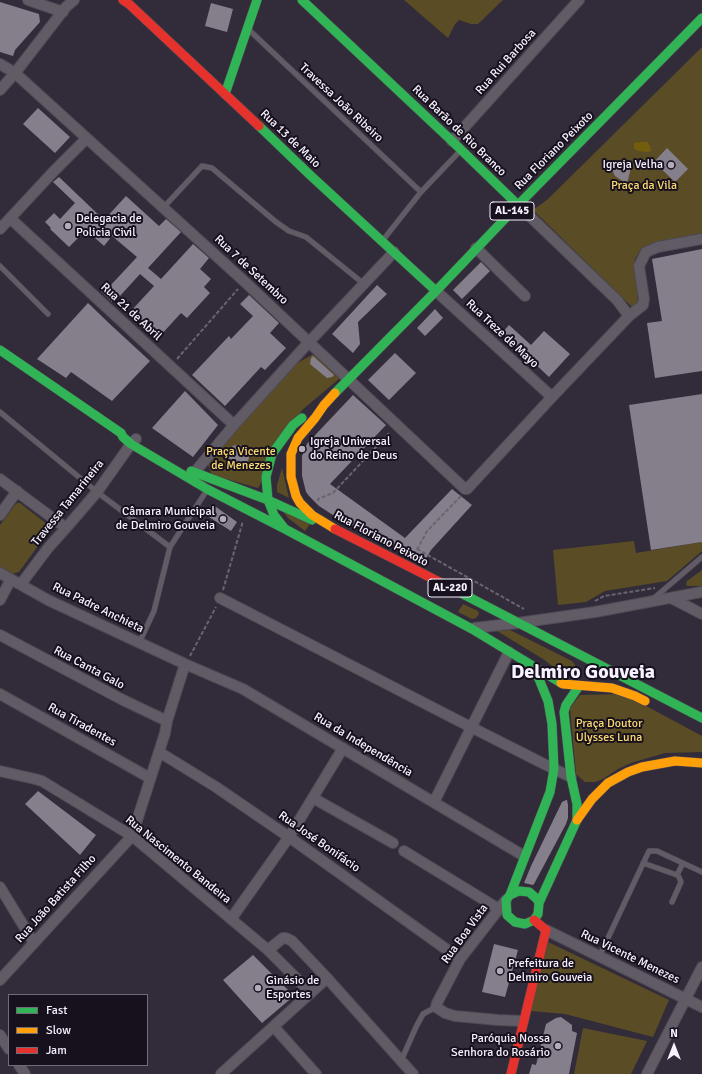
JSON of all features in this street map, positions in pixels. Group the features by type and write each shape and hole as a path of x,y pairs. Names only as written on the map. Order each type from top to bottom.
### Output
{"main road":[{"path":"225,94 257,0"},
{"name":"Rua Barão de Rio Branco","path":"302,0 332,30 452,140 518,205"},
{"name":"Rua 13 de Maio","path":"125,1 436,291"},
{"name":"Rua Floriano Peixoto","path":"702,18 324,405 298,438 291,454 291,477 296,496 300,503 312,515 330,527 393,562 407,566 702,718"},
{"path":"0,350 121,433 123,437 134,441 194,473 268,500 330,527"},
{"name":"Rua Floriano Peixoto","path":"285,530 274,515 268,500 266,477 272,454 293,425 313,410 324,405"},
{"name":"AL-220","path":"134,441 207,489 285,530 384,578 563,684 612,688 635,696 655,707"},
{"path":"569,649 581,670 581,680 579,686 566,705 564,712 571,777 577,804 577,820"},
{"path":"532,666 548,701 552,724 554,769 550,792 508,898 508,915 515,922 525,924 534,920 538,914 539,904 577,820 592,799 608,784 628,772 642,767 675,761 702,763"},
{"path":"508,898 519,891 529,892 537,899 539,904"},
{"path":"511,1074 546,930 534,920"}],"street":[{"path":"28,0 65,6"},
{"path":"0,90 65,6 74,0"},
{"name":"Rua Rui Barbosa","path":"452,140 579,0"},
{"name":"Rua 7 de Setembro","path":"0,64 14,73 163,208 309,342 465,489 467,489"},
{"path":"0,229 86,139"},
{"name":"Rua Barão de Rio Branco","path":"518,205 617,300 629,316"},
{"name":"Rua 21 de Abril","path":"10,219 234,425"},
{"path":"467,489 629,316 643,305 644,298 639,266 646,252 658,247 702,239"},
{"path":"476,248 525,296"},
{"path":"194,473 234,425 309,342 394,252"},
{"name":"Rua Treze de Mayo","path":"436,291 552,397"},
{"name":"Travessa Tamarineira","path":"21,584 48,548 97,492 134,441"},
{"path":"0,479 66,528"},
{"path":"0,515 17,492"},
{"name":"Rua Padre Anchieta","path":"0,573 48,600 185,664"},
{"path":"0,600 11,579"},
{"path":"472,629 595,612 702,592"},
{"path":"220,598 571,777"},
{"path":"671,598 702,614"},
{"name":"Rua Canta Galo","path":"0,635 122,700 167,721"},
{"path":"434,802 509,652"},
{"path":"132,836 185,664"},
{"name":"Rua da Independência","path":"185,664 243,690 524,856"},
{"name":"Rua Tiradentes","path":"0,694 150,778"},
{"path":"230,919 289,837 343,748"},
{"name":"Rua José Bonifácio","path":"159,752 216,787 289,837 460,959"},
{"name":"Rua Nascimento Bandeira","path":"0,771 42,781 132,836 268,950 311,993"},
{"path":"313,798 393,843"},
{"name":"Rua João Batista Filho","path":"0,980 132,836"},
{"path":"404,851 499,908"},
{"path":"0,887 34,943"},
{"name":"Rua Boa Vista","path":"436,1006 436,1003 460,959 508,898"},
{"name":"Rua Vicente Menezes","path":"546,930 702,1007"},
{"path":"268,950 283,938 286,938 292,942 327,978 413,1074"},
{"path":"647,1074 702,967"},
{"path":"221,1074 327,978"},
{"path":"436,1006 445,1013 455,1016 524,1021"},
{"path":"274,1027 316,1074"},
{"path":"0,1035 8,1047"}],"lane":[{"name":"Travessa João Ribeiro","path":"248,28 421,192"},
{"path":"382,240 421,192 461,150"},
{"path":"163,208 202,166 212,168 276,222 289,231 306,238 364,284"},
{"path":"0,266 48,314"},
{"path":"0,412 97,492 170,547"},
{"path":"139,643 154,611 170,547 207,489"},
{"path":"650,602 702,556"},
{"path":"599,957 649,851 657,851 702,872"},
{"path":"643,863 679,877 681,882 672,902"},
{"path":"677,875 683,863"},
{"name":"Rua Boa Vista","path":"401,1061 423,1014 436,1006"}],"path":[{"path":"171,366 244,282"},
{"path":"312,515 318,499 333,493 397,425"},
{"path":"407,566 427,532 467,489"},
{"path":"417,549 528,610"},
{"path":"594,602 604,596 660,587"}],"green space":[{"path":"404,0 503,0 478,24 471,24 459,20 455,24 448,38"},
{"name":"Praça da Vila","path":"702,47 702,234 653,243 644,247 640,251 634,264 638,302 632,307 533,210 548,199"},
{"name":"Praça Vicente de Menezes","path":"317,352 340,374 339,379 302,410 258,488 212,475 207,462 294,365"},
{"path":"282,468 289,498 277,492 277,485"},
{"path":"17,503 20,503 47,524 49,526 49,531 19,572 11,574 0,567 0,525"},
{"path":"281,509 310,524 305,531 288,518"},
{"path":"634,541 636,553 702,542 702,551 667,581 605,591 586,602 558,605 553,550"},
{"path":"702,570 702,586 687,586 687,581"},
{"path":"463,604 478,611 479,614 476,618 472,619 458,612"},
{"path":"510,630 572,661 575,665 574,671 568,676 564,675 543,659 497,631"},
{"name":"Praça Doutor Ulysses Luna","path":"624,694 702,736 702,752 665,753 631,763 595,782 585,782 576,774 570,708 580,695"},
{"path":"548,942 669,1000 653,1037 565,1014 531,1011"},
{"path":"583,1028 647,1041 631,1074 574,1074"}],"shaded area":[{"path":"647,142 651,151 638,151 634,148 634,143"}],"building":[{"path":"0,2 39,14 40,22 15,50 13,56 0,52"},
{"path":"211,3 233,9 227,32 205,26"},
{"path":"38,108 70,137 55,153 23,124"},
{"name":"Igreja Velha","path":"667,148 688,169 675,182 654,162"},
{"path":"609,163 632,163 627,184 615,176"},
{"path":"59,177 104,220 126,196 159,226 166,219 181,232 148,268 161,279 193,244 209,258 200,269 211,279 204,287 210,293 187,318 181,313 160,336 131,311 154,286 140,274 120,296 119,295 112,302 101,291 107,285 109,287 137,257 112,236 104,246 86,230 69,247 50,229 51,228 45,222 54,213 60,219 75,203 53,182"},
{"path":"702,249 702,371 655,378 647,323 662,321 652,259"},
{"path":"481,262 490,271 462,299 453,290"},
{"path":"377,285 387,294 358,322 360,344 353,353 332,334"},
{"path":"249,295 279,323 270,333 286,348 265,370 261,367 225,406 192,375 229,336 231,339 253,316 240,304"},
{"path":"88,303 150,361 112,401 71,372 66,378 37,359"},
{"path":"435,309 443,318 425,336 417,328"},
{"path":"509,325 531,345 544,331 570,354 549,377 502,333"},
{"path":"395,353 416,373 389,400 368,380"},
{"path":"313,356 334,375 332,377 327,378 310,364"},
{"path":"185,391 218,425 193,457 152,428"},
{"path":"702,394 702,542 651,550 629,405"},
{"path":"353,395 386,425 330,484 405,538 452,489 472,505 431,550 424,562 336,517 319,506 306,492 302,476 302,456 307,444"},
{"path":"238,445 246,448 249,456 246,464 238,467 230,464 227,456 230,448"},
{"name":"Câmara Municipal de Delmiro Gouveia","path":"212,504 237,522 231,531 209,517 206,513"},
{"path":"38,791 96,835 80,855 25,804"},
{"path":"566,800 568,805 568,818 566,824 534,884 524,883 562,802"},
{"name":"Prefeitura de Delmiro Gouveia","path":"494,944 518,950 505,997 482,992"},
{"name":"Ginásio de Esportes","path":"253,955 294,996 262,1023 223,980"},
{"name":"Paróquia Nossa Senhora do Rosário","path":"561,1017 572,1025 572,1031 577,1033 569,1074 529,1074 532,1064 536,1065 546,1024 556,1018"}],"traffic: fast":[{"path":"225,94 257,0"},
{"path":"302,0 518,205"},
{"path":"335,393 702,18"},
{"path":"259,126 436,291"},
{"path":"0,350 121,433 123,437 131,444 207,489 283,528"},
{"path":"302,418 293,425 272,454 266,477 268,500 274,515 285,529 472,629 561,683"},
{"path":"191,471 268,500 312,520"},
{"path":"459,592 702,718"},
{"path":"510,895 550,792 554,769 552,724 548,701 532,666"},
{"path":"539,903 577,820 577,804 571,777 564,712 566,705 579,686"},
{"path":"519,891 529,892 537,899 539,903 538,914 534,920 525,924 515,922 507,915 506,900 510,895 519,891"}],"traffic: slow":[{"path":"335,393 298,438 291,454 291,477 296,496 300,503 312,515 335,529"},
{"path":"561,683 612,688 645,701"},
{"path":"577,820 592,799 608,783 628,772 642,767 675,761 702,763"}],"traffic: jam":[{"path":"123,0 259,126"},
{"path":"335,529 459,592"},
{"path":"511,1074 546,930 534,920"}],"place":[{"name":"Igreja Velha","path":"671,165"},
{"name":"Delegacia de Policia Civil","path":"68,226"},
{"name":"Igreja Universal do Reino de Deus","path":"302,449"},
{"name":"Câmara Municipal de Delmiro Gouveia","path":"223,519"},
{"name":"Prefeitura de Delmiro Gouveia","path":"500,971"},
{"name":"Ginásio de Esportes","path":"258,988"},
{"name":"Paróquia Nossa Senhora do Rosário","path":"558,1046"}],"district":[{"name":"Delmiro Gouveia","path":"583,673"}]}
